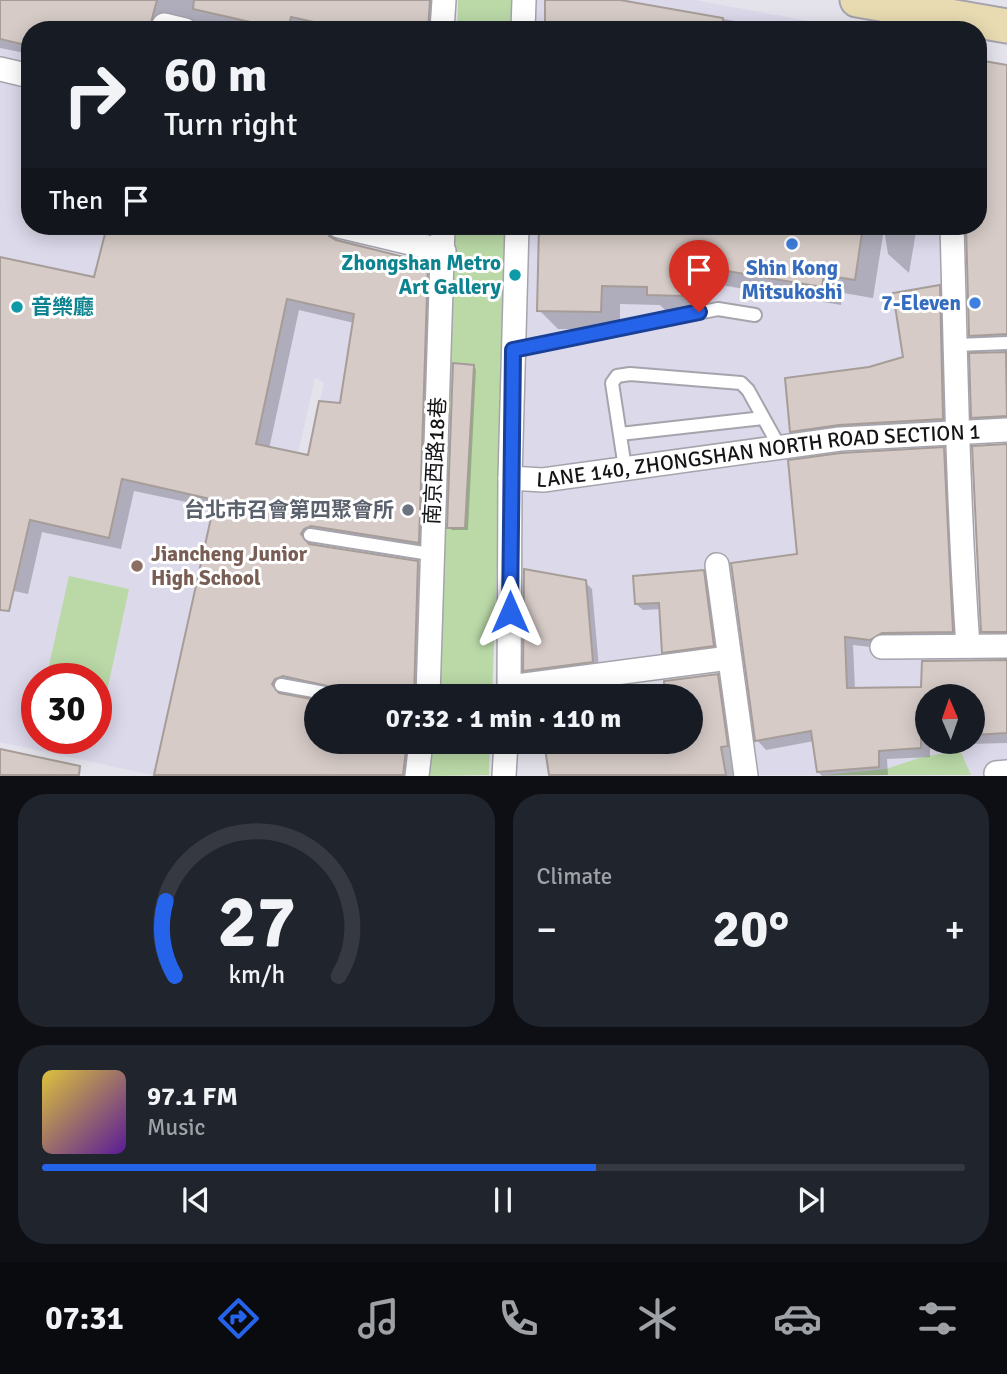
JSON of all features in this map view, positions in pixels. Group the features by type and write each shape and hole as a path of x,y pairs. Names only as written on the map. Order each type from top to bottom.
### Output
{"main road":[{"path":"857,0 955,21"},
{"path":"987,25 1007,26"}],"street":[{"path":"443,21 444,0"},
{"path":"523,21 524,0"},
{"path":"0,69 21,74"},
{"path":"377,235 444,251"},
{"name":"南京西路18巷","path":"428,684 430,554 443,235"},
{"path":"509,684 510,478 517,235"},
{"path":"951,235 960,432 959,525 968,646"},
{"name":"LANE 140, ZHONGSHAN NORTH ROAD SECTION 1","path":"510,478 542,480 779,446 1007,430"},
{"path":"717,565 746,775"},
{"path":"882,647 1007,646"},
{"path":"561,684 729,658"},
{"path":"417,775 420,754"},
{"path":"504,775 505,754"}],"lane":[{"path":"513,350 718,309 755,316"},
{"path":"956,345 1007,343"},
{"path":"625,468 612,383 617,376 630,374 741,383 748,390 779,446"},
{"path":"620,434 763,418"},
{"path":"310,535 430,554"},
{"path":"281,685 304,689"}],"shaded area":[{"path":"0,0 435,0 435,21 21,21 21,66 0,61"},
{"path":"533,0 694,0 809,21 532,21"},
{"name":"Jiancheng Junior High School","path":"0,74 21,80 21,235 323,235 436,265 422,546 294,524 324,382 315,378 225,775 152,775 55,754 112,754 112,663 21,663 21,747 0,742"},
{"path":"527,235 941,235 949,352 949,421 520,469"},
{"path":"949,432 958,635 882,643 1007,647 1007,775 752,775 725,556 720,552 715,555 724,656 519,682 521,479"}],"green space":[{"path":"458,0 514,0 513,21 457,21"},
{"path":"454,235 510,235 492,684 434,684"},
{"path":"69,576 129,589 112,668 112,663 50,663"},
{"path":"429,754 490,754 489,775 428,776"},
{"path":"962,754 971,775 824,775 886,769 919,758"}],"building":[{"path":"0,0 157,0 151,21 21,21 21,44 0,39"},
{"path":"194,0 430,0 429,21 309,21 291,17 290,21 246,21 193,9"},
{"path":"545,0 620,0 723,18 723,21 545,21"},
{"path":"987,62 1007,65 1007,334 969,336 966,235 987,235"},
{"path":"105,235 329,235 336,240 428,263 419,543 311,526 301,534 309,544 418,561 414,684 319,684 283,676 275,679 272,684 279,693 304,698 304,754 406,754 403,775 154,775 215,500 122,479 109,538 30,520 9,611 0,610 0,257 94,277","holes":["287,299 354,314 340,403 319,401 308,455 256,444"]},
{"path":"539,235 862,235 855,280 824,275 822,287 685,264 684,296 647,295 647,287 602,286 601,312 537,311"},
{"path":"940,285 943,419 839,425 790,432 785,378 869,367 903,357 893,293"},
{"path":"1006,352 1007,416 971,418 969,353"},
{"path":"453,363 474,365 465,528 447,528"},
{"path":"1007,444 1007,632 981,632 972,446"},
{"path":"944,447 953,632 882,633 870,640 845,637 847,688 915,687 915,748 879,751 879,767 817,772 811,731 755,741 731,563 797,554 788,460 841,453"},
{"path":"524,569 586,580 593,662 523,671"},
{"path":"704,570 714,646 662,653 659,603 635,604 633,576"},
{"path":"1007,660 1007,733 985,734 985,684 921,684 922,661"},
{"path":"718,674 728,746 721,747 726,775 549,775 546,754 703,754 703,684 664,684 664,681"},
{"path":"0,749 80,766 79,775 0,775"}],"place":[{"name":"Shin Kong Mitsukoshi","path":"792,244"},
{"name":"Zhongshan Metro Art Gallery","path":"515,275"},
{"name":"7-Eleven","path":"975,303"},
{"name":"音樂廳","path":"17,307"},
{"name":"台北市召會第四聚會所","path":"408,510"},
{"name":"Jiancheng Junior High School","path":"137,566"}],"route":[{"path":"510,612 513,350 699,312"}]}
